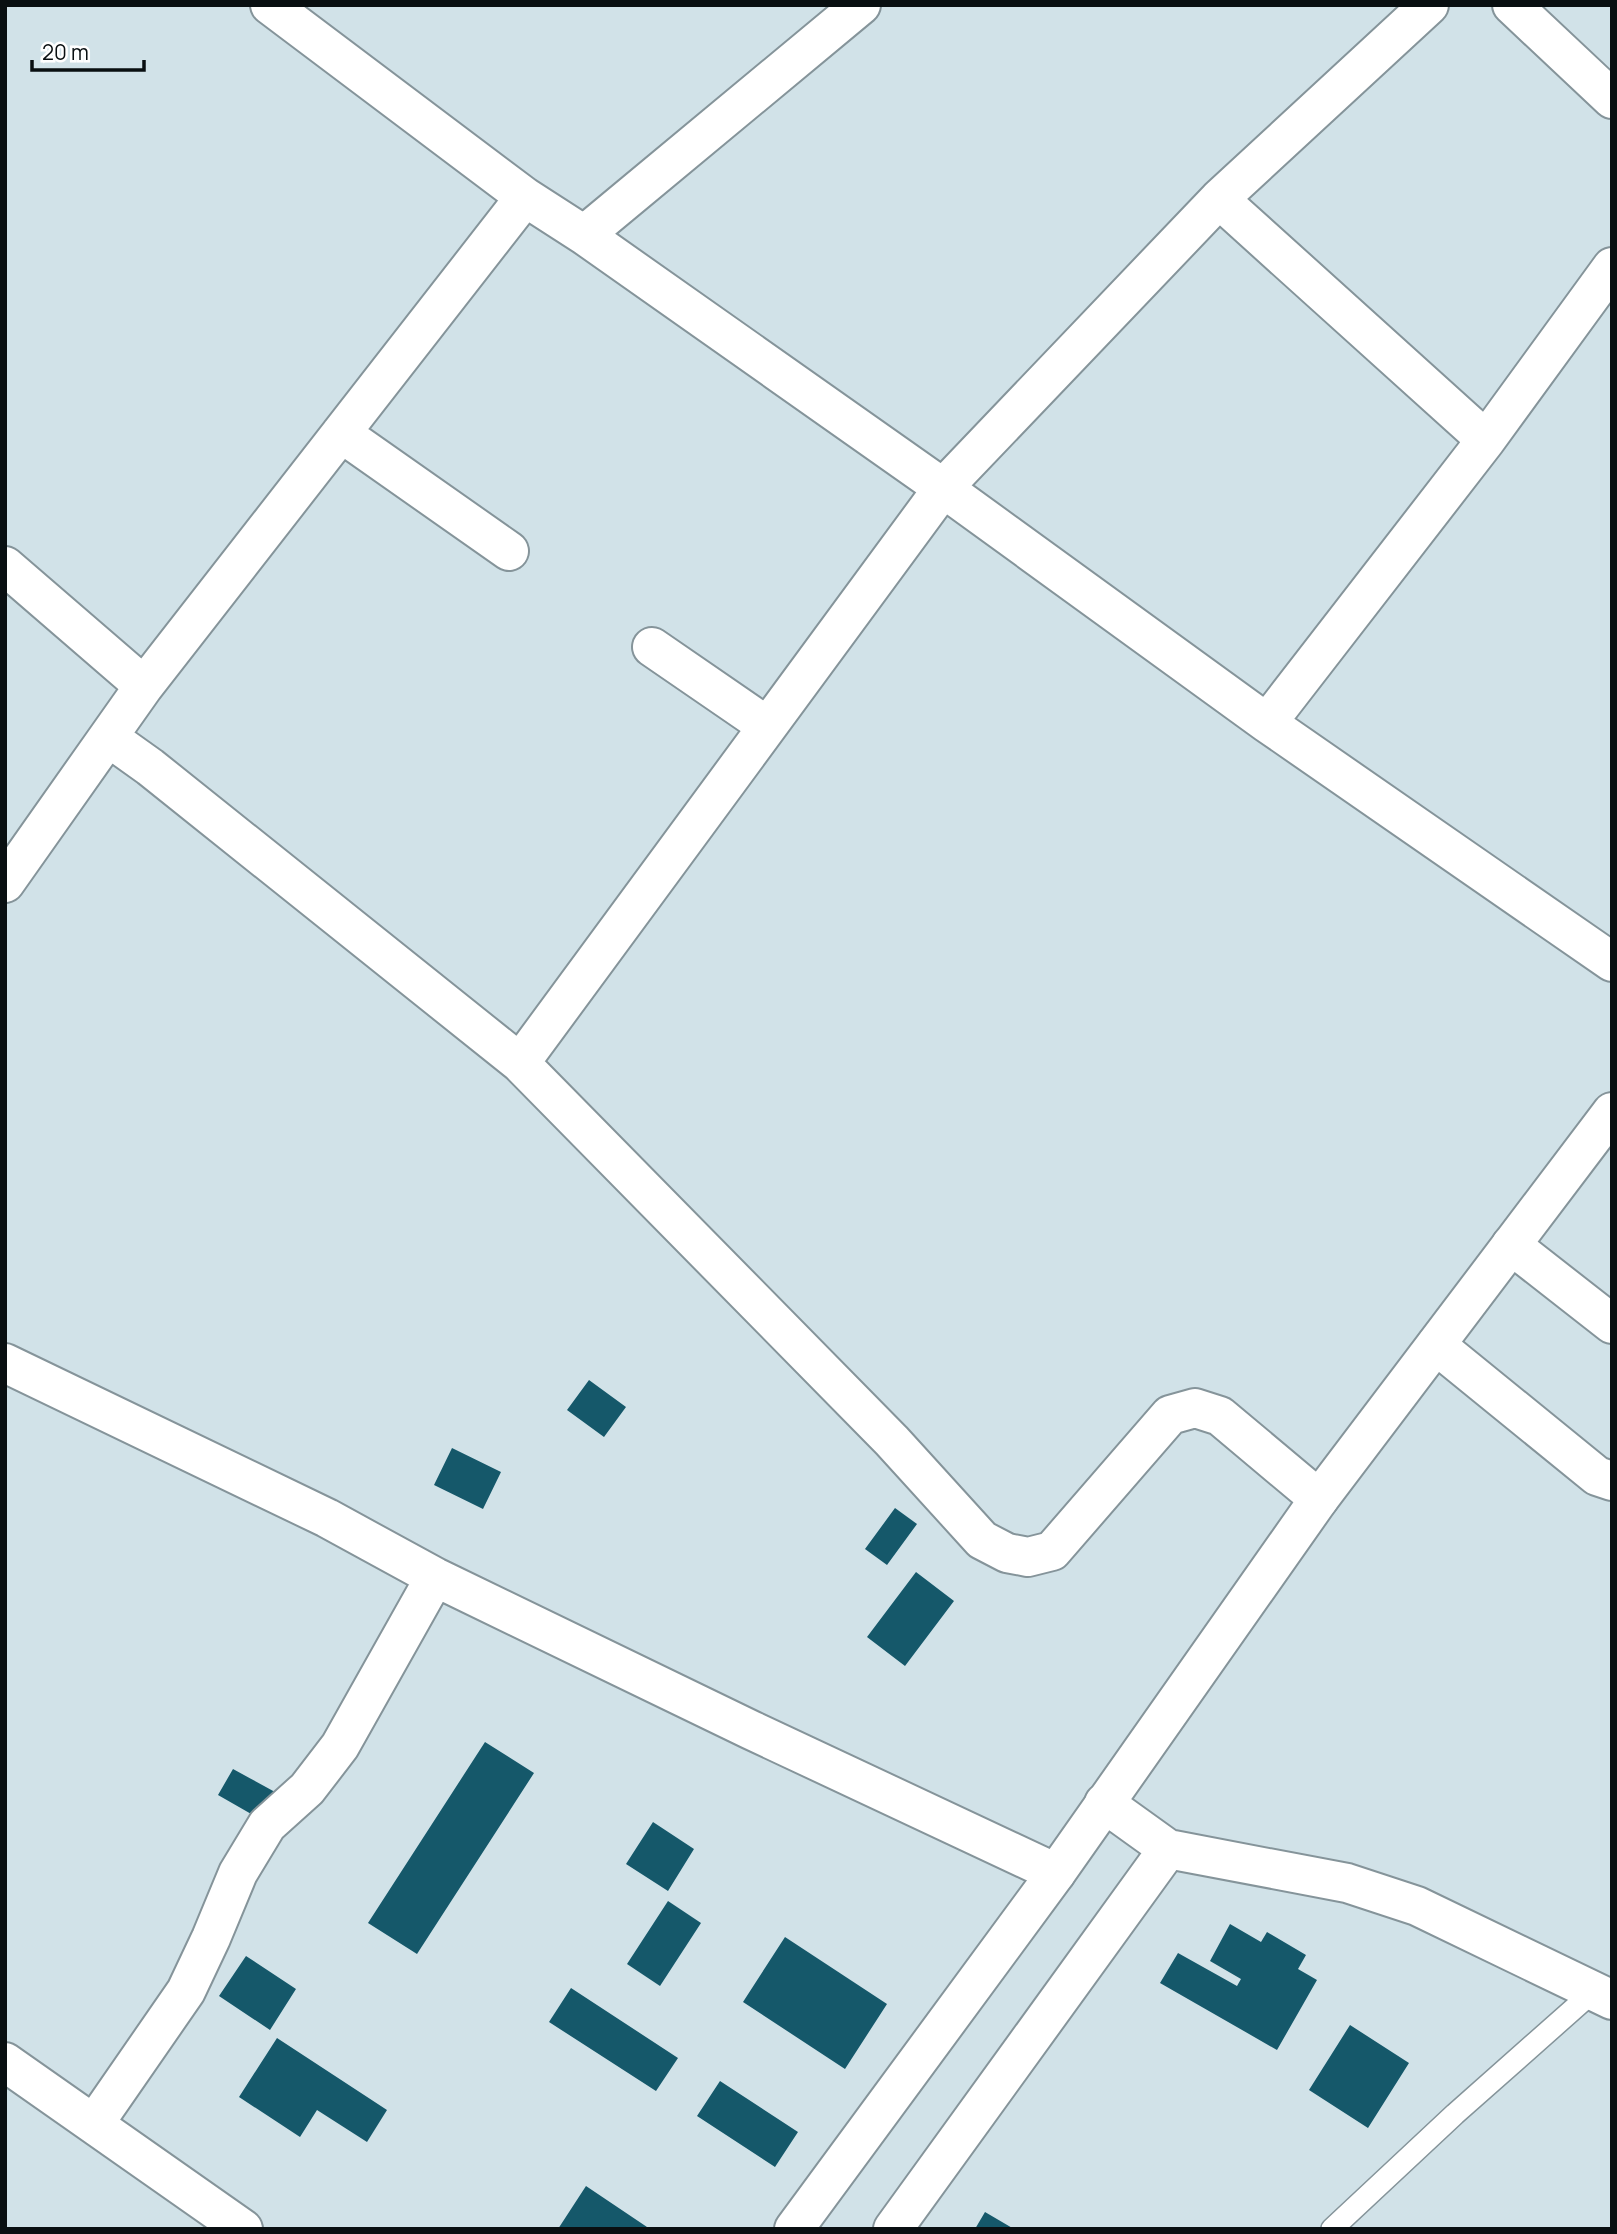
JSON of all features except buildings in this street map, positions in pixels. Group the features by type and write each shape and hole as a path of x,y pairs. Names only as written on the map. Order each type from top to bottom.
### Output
{"street":[{"path":"270,5 525,197 584,235 943,488 1267,723 1612,962"},
{"path":"520,1063 943,488 1219,199 1429,5"},
{"path":"1512,5 1612,99"},
{"path":"584,235 859,6"},
{"path":"5,883 144,686 525,197"},
{"path":"1219,199 1486,440"},
{"path":"1267,723 1486,440 1612,267"},
{"path":"341,433 509,551"},
{"path":"5,566 144,686"},
{"path":"652,647 767,726"},
{"path":"108,737 161,776 520,1063 892,1441 982,1540 1007,1553 1028,1557 1052,1551 1170,1415 1195,1408 1220,1416 1319,1500"},
{"path":"794,2229 1056,1873 1319,1500 1612,1112"},
{"path":"1511,1245 1612,1324"},
{"path":"1436,1345 1597,1476 1612,1481"},
{"path":"5,1363 327,1518 435,1577 751,1730 1056,1873"},
{"path":"94,2124 186,1991 238,1873 267,1825 307,1789 340,1746 435,1577"},
{"path":"1104,1803 1168,1849 1347,1883 1417,1906 1603,1995"},
{"path":"893,2229 1168,1849"},
{"path":"5,2062 243,2229"}],"lane":[{"path":"1332,2229 1455,2114 1603,1995"}]}
